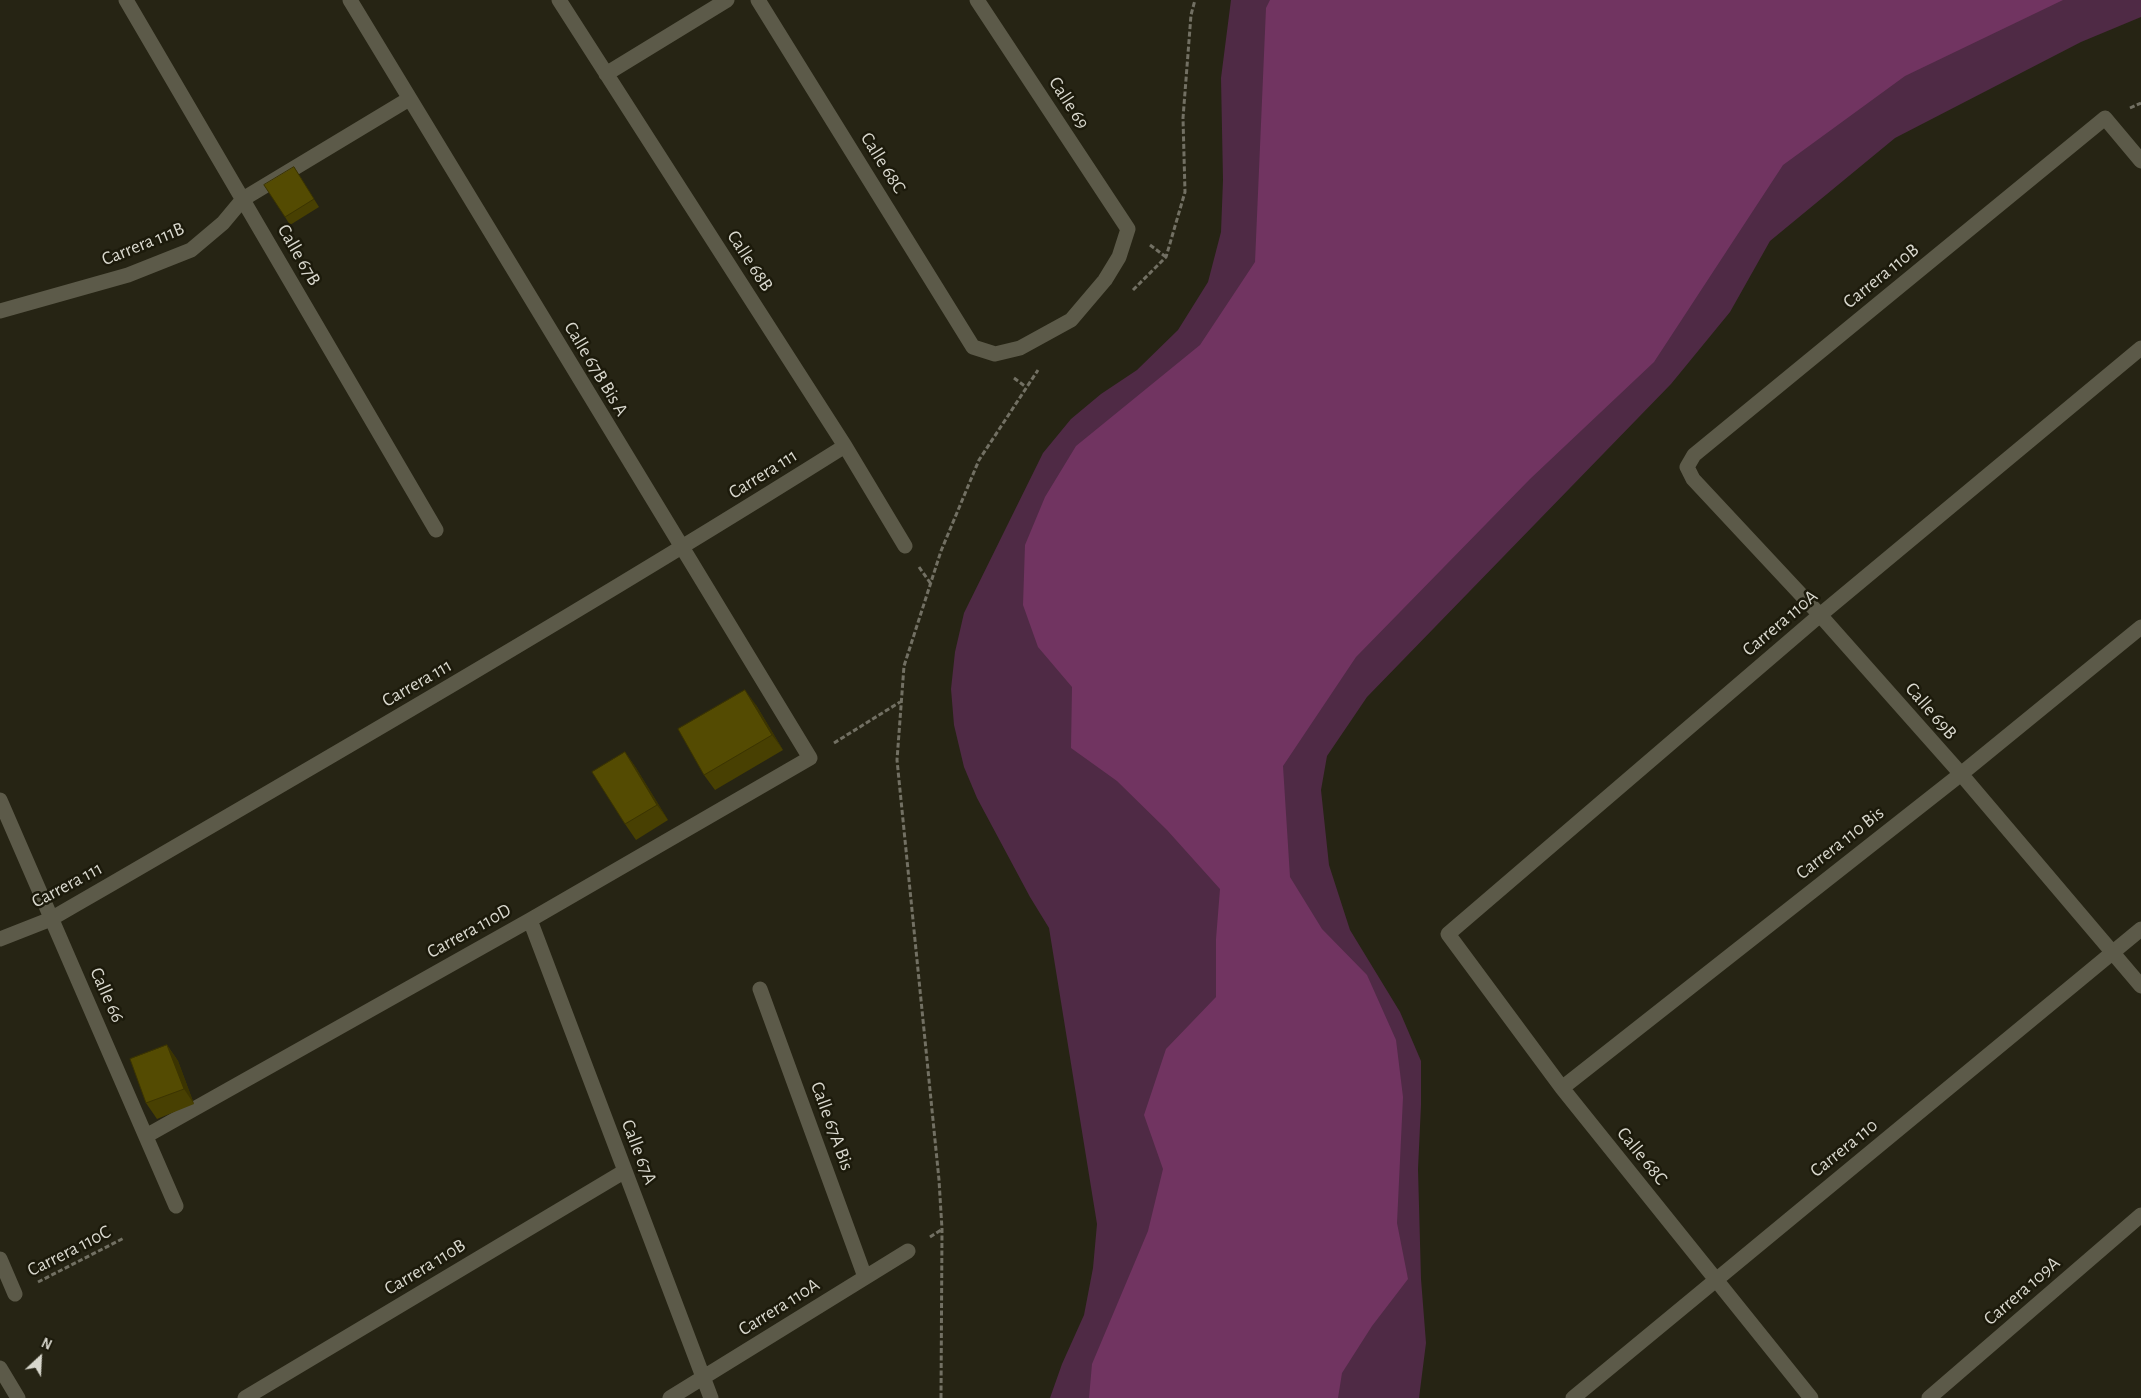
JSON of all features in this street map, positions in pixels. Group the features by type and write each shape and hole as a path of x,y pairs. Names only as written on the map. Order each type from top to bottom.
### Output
{"street":[{"name":"Calle 67B","path":"126,0 436,530"},
{"name":"Calle 67B Bis A","path":"350,0 810,758"},
{"name":"Calle 68B","path":"559,0 845,446 905,546"},
{"path":"606,74 727,0"},
{"name":"Calle 68C","path":"758,0 973,347 995,354 1020,348 1071,320 1105,280 1119,257 1128,229"},
{"name":"Calle 69","path":"977,0 1128,229"},
{"name":"Carrera 111B","path":"0,311 128,275 191,250 223,224 243,199 409,99"},
{"name":"Carrera 110B","path":"1687,467 1694,455 2105,118 2141,161"},
{"name":"Carrera 110A","path":"1448,934 1820,615 2141,348"},
{"name":"Carrera 111","path":"0,939 51,919 478,671 682,548 845,446"},
{"name":"Calle 69B","path":"1687,467 1692,479 1820,615 1960,774 2114,952 2141,986"},
{"name":"Carrera 110 Bis","path":"1562,1088 1960,774 2141,627"},
{"name":"Carrera 110D","path":"146,1136 530,920 810,758"},
{"name":"Calle 66","path":"0,800 176,1206"},
{"name":"Calle 67A","path":"530,920 711,1398"},
{"name":"Carrera 110","path":"1573,1398 2141,929"},
{"name":"Calle 68C","path":"1448,934 1562,1088 1811,1398"},
{"name":"Calle 67A Bis","path":"760,989 865,1277"},
{"name":"Carrera 110B","path":"245,1398 625,1171"},
{"name":"Carrera 109A","path":"1929,1398 2141,1215"},
{"name":"Carrera 110A","path":"670,1398 908,1251"},
{"path":"0,1259 15,1294"},
{"path":"0,1368 18,1398"}],"path":[{"path":"1128,294 1166,257 1185,192 1183,118 1191,15 1195,0"},
{"path":"941,1398 942,1229 939,1180 897,760 904,666 941,551 979,460 1038,370 1046,364"},
{"path":"810,758 901,702"},
{"name":"Carrera 110C","path":"15,1294 124,1238"}],"shaded area":[{"path":"1231,0 2141,0 2141,17 2081,42 1895,138 1770,241 1730,312 1671,384 1367,697 1327,756 1321,790 1329,865 1350,930 1400,1012 1421,1061 1418,1169 1421,1279 1426,1343 1419,1398 1050,1398 1062,1364 1084,1315 1093,1268 1097,1224 1049,928 1030,897 977,798 964,767 954,725 951,689 955,652 964,613 1043,453 1071,419 1101,394 1137,370 1178,330 1208,282 1221,232 1223,180 1221,78"},
{"path":"1270,0 2063,0 1905,76 1783,165 1654,362 1530,479 1356,657 1283,766 1290,877 1322,929 1367,975 1396,1040 1403,1097 1397,1223 1408,1279 1372,1326 1342,1373 1338,1398 1089,1398 1092,1364 1148,1231 1163,1169 1144,1115 1166,1049 1216,997 1216,939 1220,889 1167,830 1117,781 1071,748 1072,687 1038,647 1023,605 1025,545 1045,497 1076,446 1200,345 1255,262 1266,8"}],"building":[{"path":"294,167 314,199 285,217 264,185"},
{"path":"745,690 772,735 704,775 678,729"},
{"path":"625,752 657,805 625,824 592,772"},
{"path":"167,1045 184,1089 146,1103 130,1059"}]}
